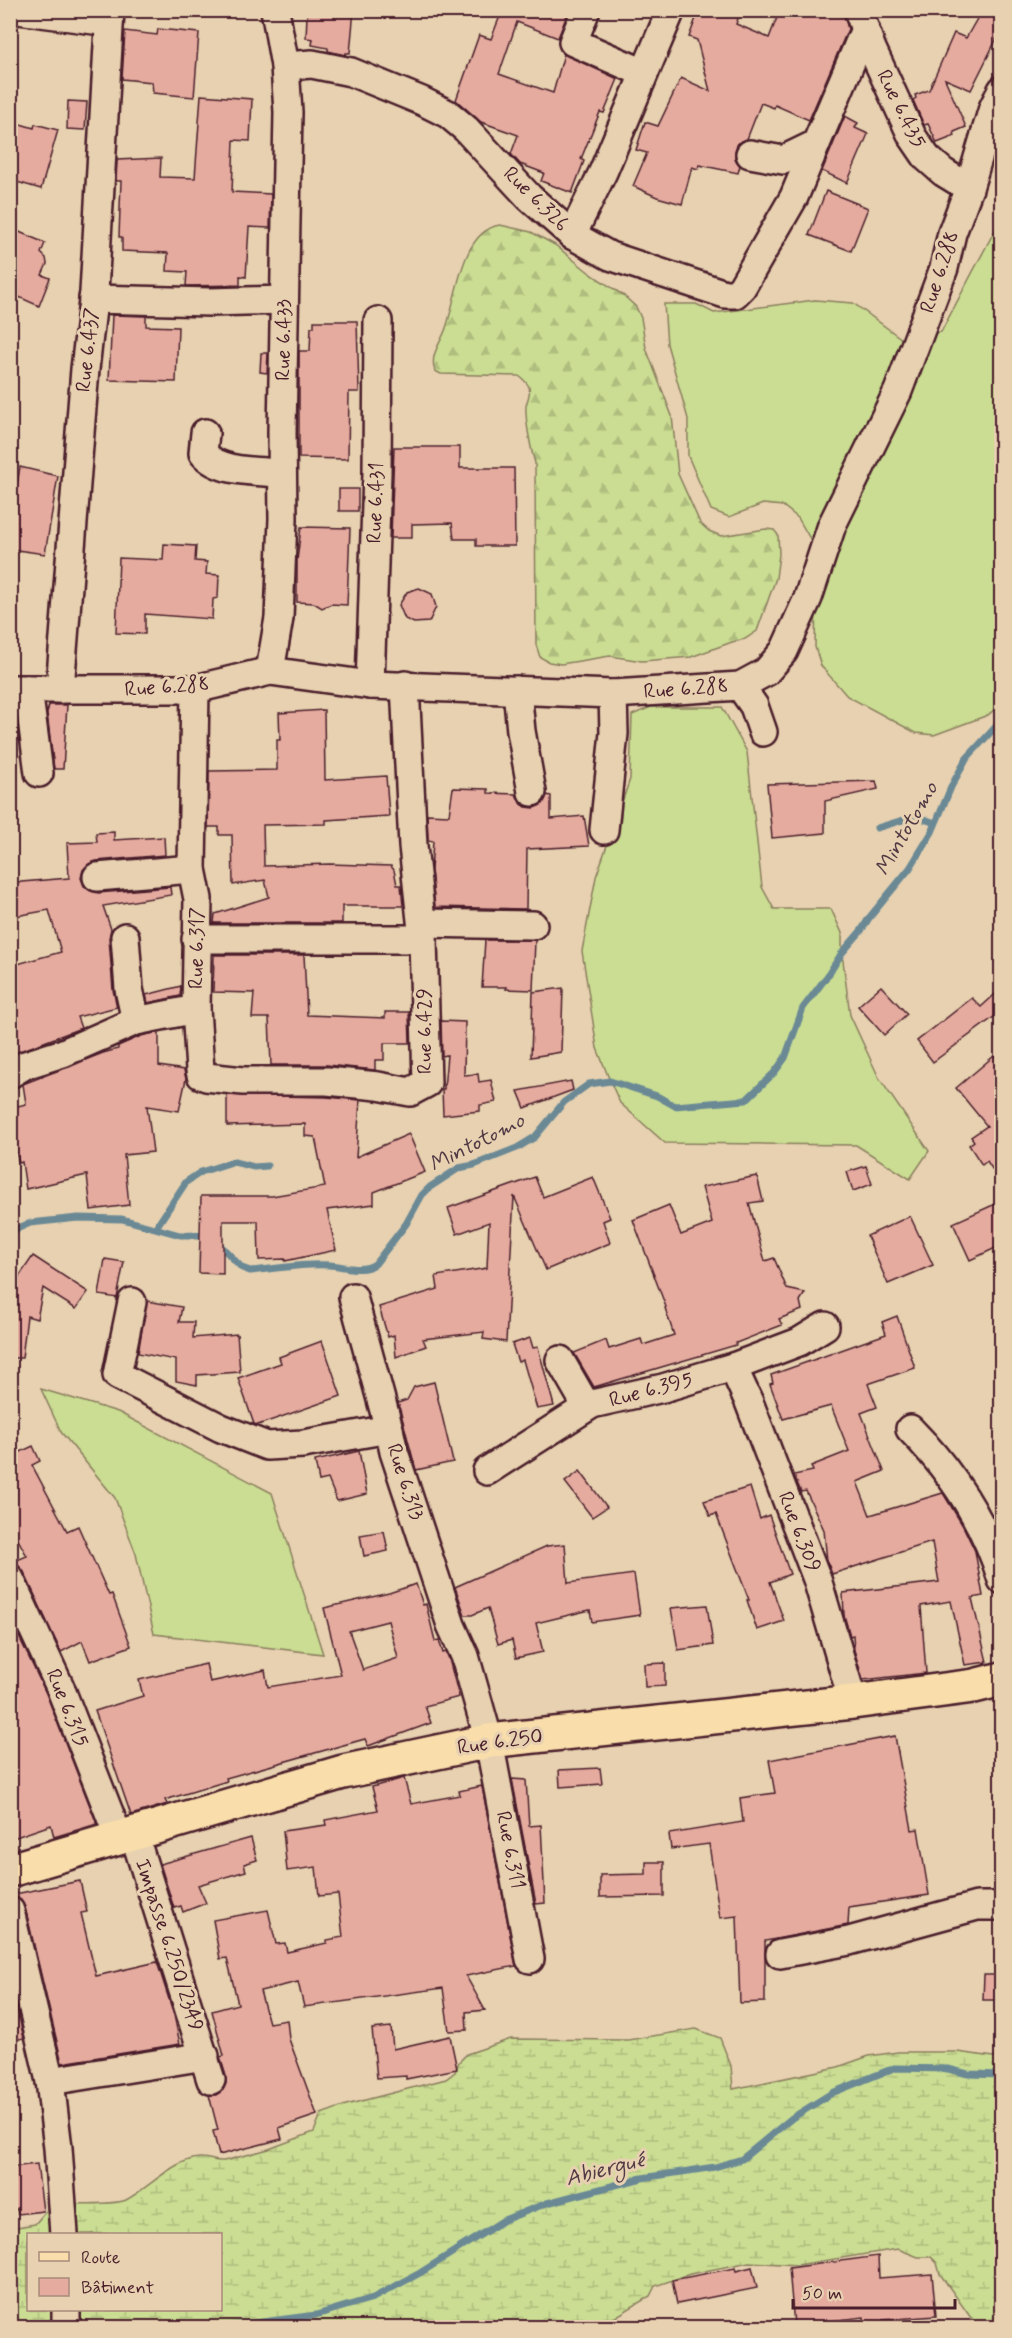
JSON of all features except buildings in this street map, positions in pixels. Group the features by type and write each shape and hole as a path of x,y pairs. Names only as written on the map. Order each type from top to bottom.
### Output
{"main road":[{"name":"Rue 6.250","path":"10,1870 343,1772 489,1741 853,1702 974,1686 1002,1679"}],"street":[{"path":"18,10 110,16"},
{"name":"Rue 6.433","path":"270,671 279,618 283,519 288,112 285,66 275,10"},
{"path":"586,10 573,42 644,73"},
{"name":"Rue 6.326","path":"285,66 312,64 351,72 448,114 466,129 530,197 572,235 637,96 665,12"},
{"name":"Rue 6.437","path":"60,689 85,369 93,299 110,16"},
{"path":"572,235 610,256 725,294 735,294 742,287 794,197 862,20"},
{"name":"Rue 6.435","path":"862,20 891,91 917,143 927,158 943,172 969,188"},
{"name":"Rue 6.288","path":"19,689 195,689 270,671 370,685 613,694 740,686 766,672 784,651 808,598 832,525 898,391 944,268 952,233 969,188 993,108 1002,90"},
{"path":"750,154 783,160 816,144"},
{"path":"93,299 210,302 284,300"},
{"name":"Rue 6.431","path":"370,685 377,473 378,321"},
{"path":"205,433 203,453 209,460 225,466 282,473"},
{"name":"Rue 6.429","path":"196,1009 200,1070 201,1075 206,1077 243,1081 327,1081 410,1092 427,1083 423,931 413,846 405,685"},
{"path":"740,686 754,706 763,732"},
{"path":"19,689 39,773"},
{"name":"Rue 6.317","path":"10,1074 25,1065 63,1053 136,1021 196,1009 198,899 192,869 195,689"},
{"path":"517,690 520,731 532,792"},
{"path":"603,830 614,733 613,694"},
{"path":"96,877 192,869"},
{"path":"196,939 533,925"},
{"path":"124,937 129,989 136,1021"},
{"path":"353,1297 389,1429"},
{"name":"Rue 6.313","path":"132,1302 117,1375 221,1428 267,1446 303,1444 389,1429 394,1452 451,1625 465,1656 489,1741"},
{"name":"Rue 6.395","path":"487,1471 592,1404 663,1388 732,1367 799,1342 825,1326"},
{"path":"560,1360 583,1401 592,1404"},
{"name":"Rue 6.309","path":"732,1367 749,1402 817,1579 853,1702"},
{"path":"910,1430 952,1477 983,1530 1002,1580"},
{"name":"Rue 6.315","path":"10,1580 127,1836"},
{"name":"Rue 6.311","path":"489,1741 530,1959"},
{"name":"Impasse 6.250/2349","path":"50,2081 208,2068 127,1836"},
{"path":"780,1954 849,1941 977,1906 1002,1906"},
{"path":"10,1911 50,2081 58,2148 64,2233"},
{"path":"66,2311 66,2328"}],"green space":[{"path":"1001,210 1002,703 988,715 934,735 916,733 847,696 821,666 815,647 817,551 798,518 783,506 763,504 729,517 711,510 688,456 688,419 667,344 664,304 696,304 714,313 815,300 853,303 902,339 941,332 996,228"},
{"path":"500,225 531,232 555,245 636,307 641,318 646,348 672,416 678,474 700,523 709,531 721,536 766,529 774,530 778,535 779,554 776,578 757,631 745,639 691,657 642,661 610,656 561,664 549,662 540,657 536,645 535,463 526,412 529,387 519,376 441,374 435,371 433,360 446,328 462,267 469,252 477,239 487,230"},
{"path":"651,707 722,707 747,752 762,887 774,909 831,909 842,933 842,953 850,1015 879,1078 929,1151 910,1179 856,1145 665,1143 620,1103 597,1048 582,951 596,877 630,779 632,715"},
{"path":"41,1389 118,1412 272,1493 323,1654 154,1634 136,1554 115,1498 61,1432"},
{"path":"696,2029 720,2038 731,2066 733,2089 838,2067 869,2056 898,2052 957,2052 1001,2058 1001,2327 973,2327 976,2325 940,2274 937,2263 931,2257 918,2257 898,2249 797,2265 749,2262 690,2274 655,2286 650,2296 599,2327 11,2328 11,2228 35,2224 52,2204 119,2202 135,2195 172,2168 192,2159 205,2158 224,2161 269,2149 314,2132 321,2114 346,2105 446,2079 455,2072 459,2062 467,2054 511,2039 628,2040"}],"waterway":[{"name":"Mintotomo","path":"219,1244 242,1268 250,1271 310,1265 359,1269 370,1267 375,1264 406,1224 422,1195 430,1187 459,1168 474,1165 517,1148 535,1137 564,1102 589,1084 610,1081 657,1096 675,1106 746,1100 774,1073 785,1058 803,1008 842,953 910,868 932,832 952,785 967,758 1002,720"},
{"path":"877,828 916,816 935,823"},
{"path":"157,1226 186,1182 201,1172 232,1162"},
{"path":"234,1162 254,1167 267,1166"},
{"name":"Mintotomo","path":"10,1232 30,1223 78,1218 122,1219 180,1235 208,1235"},
{"name":"Abiergué","path":"217,2328 316,2315 373,2298 420,2273 504,2220 547,2203 642,2178 715,2167 742,2159 792,2118 832,2093 894,2068 948,2069 968,2074 1002,2075"}]}
